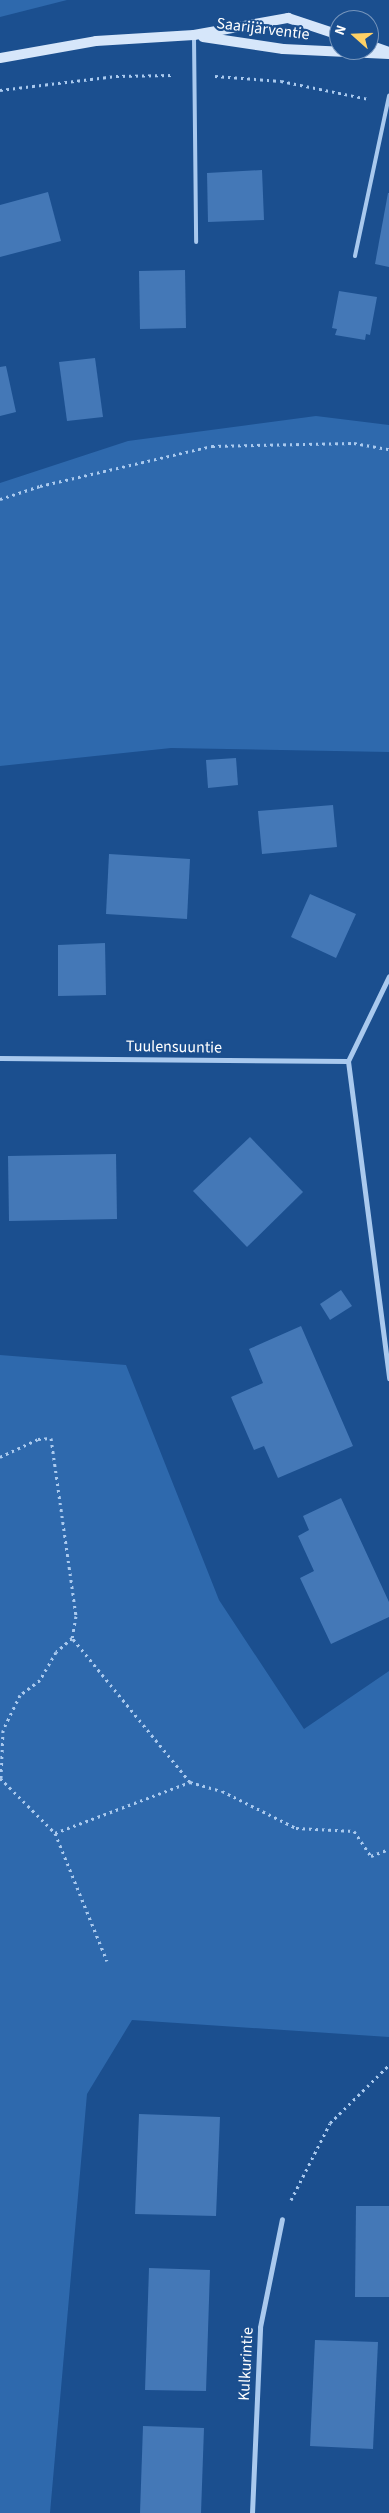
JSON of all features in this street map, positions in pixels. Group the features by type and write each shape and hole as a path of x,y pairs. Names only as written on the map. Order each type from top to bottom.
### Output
{"main road":[{"name":"Saarijärventie","path":"0,58 96,41 194,35 288,18 329,32"},
{"name":"Saarijärventie","path":"194,35 283,50 389,53"}],"street":[{"path":"389,976 348,1061 389,1378"},
{"name":"Tuulensuuntie","path":"0,1058 348,1061"},
{"name":"Kulkurintie","path":"252,2513 260,2327 282,2219"}],"lane":[{"path":"194,35 196,242"},
{"path":"355,256 389,96"}],"path":[{"path":"0,499 40,486 212,446 354,443 389,449"},
{"path":"0,1457 38,1439 51,1438 76,1616 72,1638 56,1652 40,1680 20,1694 3,1730 1,1778 55,1833 107,1961"},
{"path":"72,1638 190,1782 222,1791 296,1828 354,1831 371,1856 389,1849"},
{"path":"55,1833 190,1782"},
{"path":"282,2219 330,2123 389,2065"}],"shaded area":[{"path":"0,0 67,0 0,17"},
{"path":"316,416 389,425 389,752 171,748 0,766 0,483 128,441"},
{"path":"0,1355 126,1365 219,1600 304,1729 389,1671 389,2037 132,2020 87,2094 50,2513 0,2513"}],"building":[{"path":"262,170 264,220 208,222 207,173"},
{"path":"48,192 61,241 0,257 0,205"},
{"path":"389,193 389,267 375,264"},
{"path":"185,270 186,328 140,329 139,271"},
{"path":"339,291 377,297 370,335 366,334 365,340 335,335 337,329 332,328"},
{"path":"95,358 103,417 67,421 59,362"},
{"path":"6,366 16,412 0,416 0,367"},
{"path":"236,758 238,785 208,788 206,760"},
{"path":"333,805 337,847 262,854 258,811"},
{"path":"109,854 190,859 187,919 106,914"},
{"path":"310,894 356,914 336,958 291,937"},
{"path":"105,943 106,995 58,996 58,945"},
{"path":"250,1137 303,1192 247,1247 193,1191"},
{"path":"116,1154 117,1219 9,1221 8,1156"},
{"path":"341,1290 352,1306 330,1320 320,1304"},
{"path":"301,1326 353,1446 278,1478 264,1446 254,1450 231,1397 263,1383 249,1349"},
{"path":"341,1498 389,1602 389,1617 331,1644 300,1578 314,1571 298,1536 309,1530 303,1516"},
{"path":"139,2114 220,2117 216,2216 135,2214"},
{"path":"356,2206 389,2206 389,2297 355,2297"},
{"path":"149,2268 210,2270 206,2391 145,2390"},
{"path":"315,2340 378,2342 373,2449 310,2446"},
{"path":"143,2426 204,2428 201,2513 140,2513"}]}
